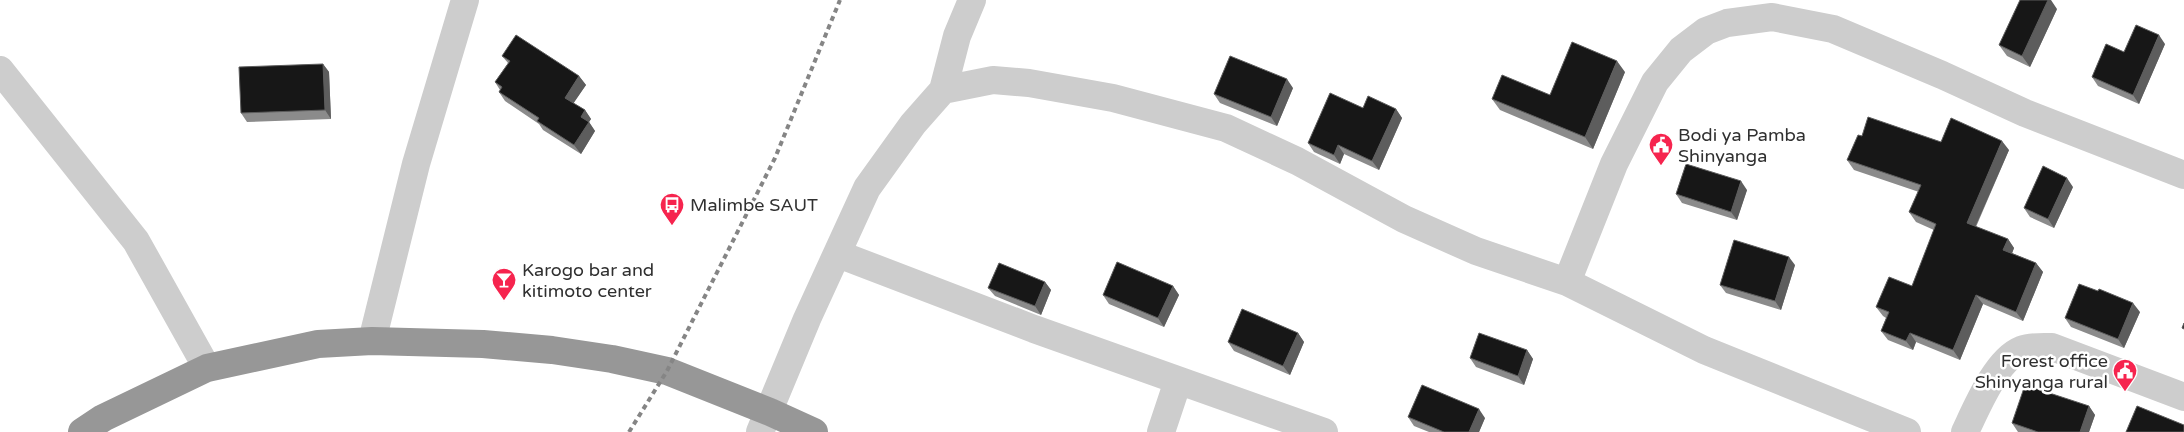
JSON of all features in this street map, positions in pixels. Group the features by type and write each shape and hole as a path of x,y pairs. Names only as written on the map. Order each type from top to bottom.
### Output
{"highway":[{"path":"82,432 103,418 207,368 318,344 372,341 483,344 552,350 612,359 667,371 765,422 814,432"}],"street":[{"path":"372,341 416,164 465,0"},
{"path":"765,422 807,319 867,188 913,124 943,90 957,36 972,0"},
{"path":"1566,282 1614,164 1655,82 1681,50 1706,31 1727,23 1772,17 1833,29 1942,75 2025,113 2184,175"},
{"path":"0,70 136,241 207,368"},
{"path":"943,90 993,80 1029,83 1113,98 1226,128 1297,161 1404,220 1476,251 1566,282 1704,350 1907,432"},
{"path":"838,254 1034,329 1324,432"},
{"path":"1965,432 1986,391 2003,364 2019,351 2036,346 2052,347 2184,397"},
{"path":"1161,432 1178,381"}],"building":[{"path":"2020,0 2048,0 2022,56 1999,45"},
{"path":"2136,25 2159,35 2133,95 2092,77 2106,44 2124,52"},
{"path":"516,35 579,76 565,98 585,110 581,117 589,122 574,145 537,121 539,118 499,92 502,87 495,82 510,61 502,56"},
{"path":"1572,42 1617,61 1585,137 1492,99 1502,75 1550,95"},
{"path":"1230,56 1287,79 1271,117 1214,94"},
{"path":"323,64 325,110 241,113 239,67"},
{"path":"1330,93 1363,108 1368,96 1396,109 1372,161 1338,145 1334,155 1308,143"},
{"path":"1868,117 1941,142 1951,118 2002,141 1967,223 2008,239 2003,250 2036,263 2016,312 1976,295 1953,350 1910,333 1906,341 1881,331 1889,312 1876,307 1889,277 1912,286 1936,224 1909,212 1921,185 1847,160 1858,135 1862,136"},
{"path":"1686,164 1741,181 1731,212 1676,194"},
{"path":"2043,166 2067,178 2048,219 2024,208"},
{"path":"1734,240 1789,257 1775,301 1720,285"},
{"path":"1117,262 1173,286 1158,318 1103,295"},
{"path":"999,263 1045,282 1035,306 988,288"},
{"path":"2079,284 2098,291 2099,289 2133,303 2118,339 2065,318"},
{"path":"1242,309 1298,333 1283,366 1228,342"},
{"path":"1479,333 1527,350 1518,376 1470,358"},
{"path":"1422,385 1479,409 1469,432 1444,432 1408,417"},
{"path":"2025,385 2089,406 2080,432 2038,432 2012,423"},
{"path":"2137,406 2184,425 2184,432 2126,432"}],"railway":[{"path":"629,432 667,371 775,158 840,0"}],"place":[{"name":"Bodi ya Pamba Shinyanga","path":"1661,166"},
{"name":"Malimbe SAUT","path":"672,226"},
{"name":"Karogo bar and kitimoto center","path":"504,301"},
{"name":"Forest office Shinyanga rural","path":"2125,392"}]}
